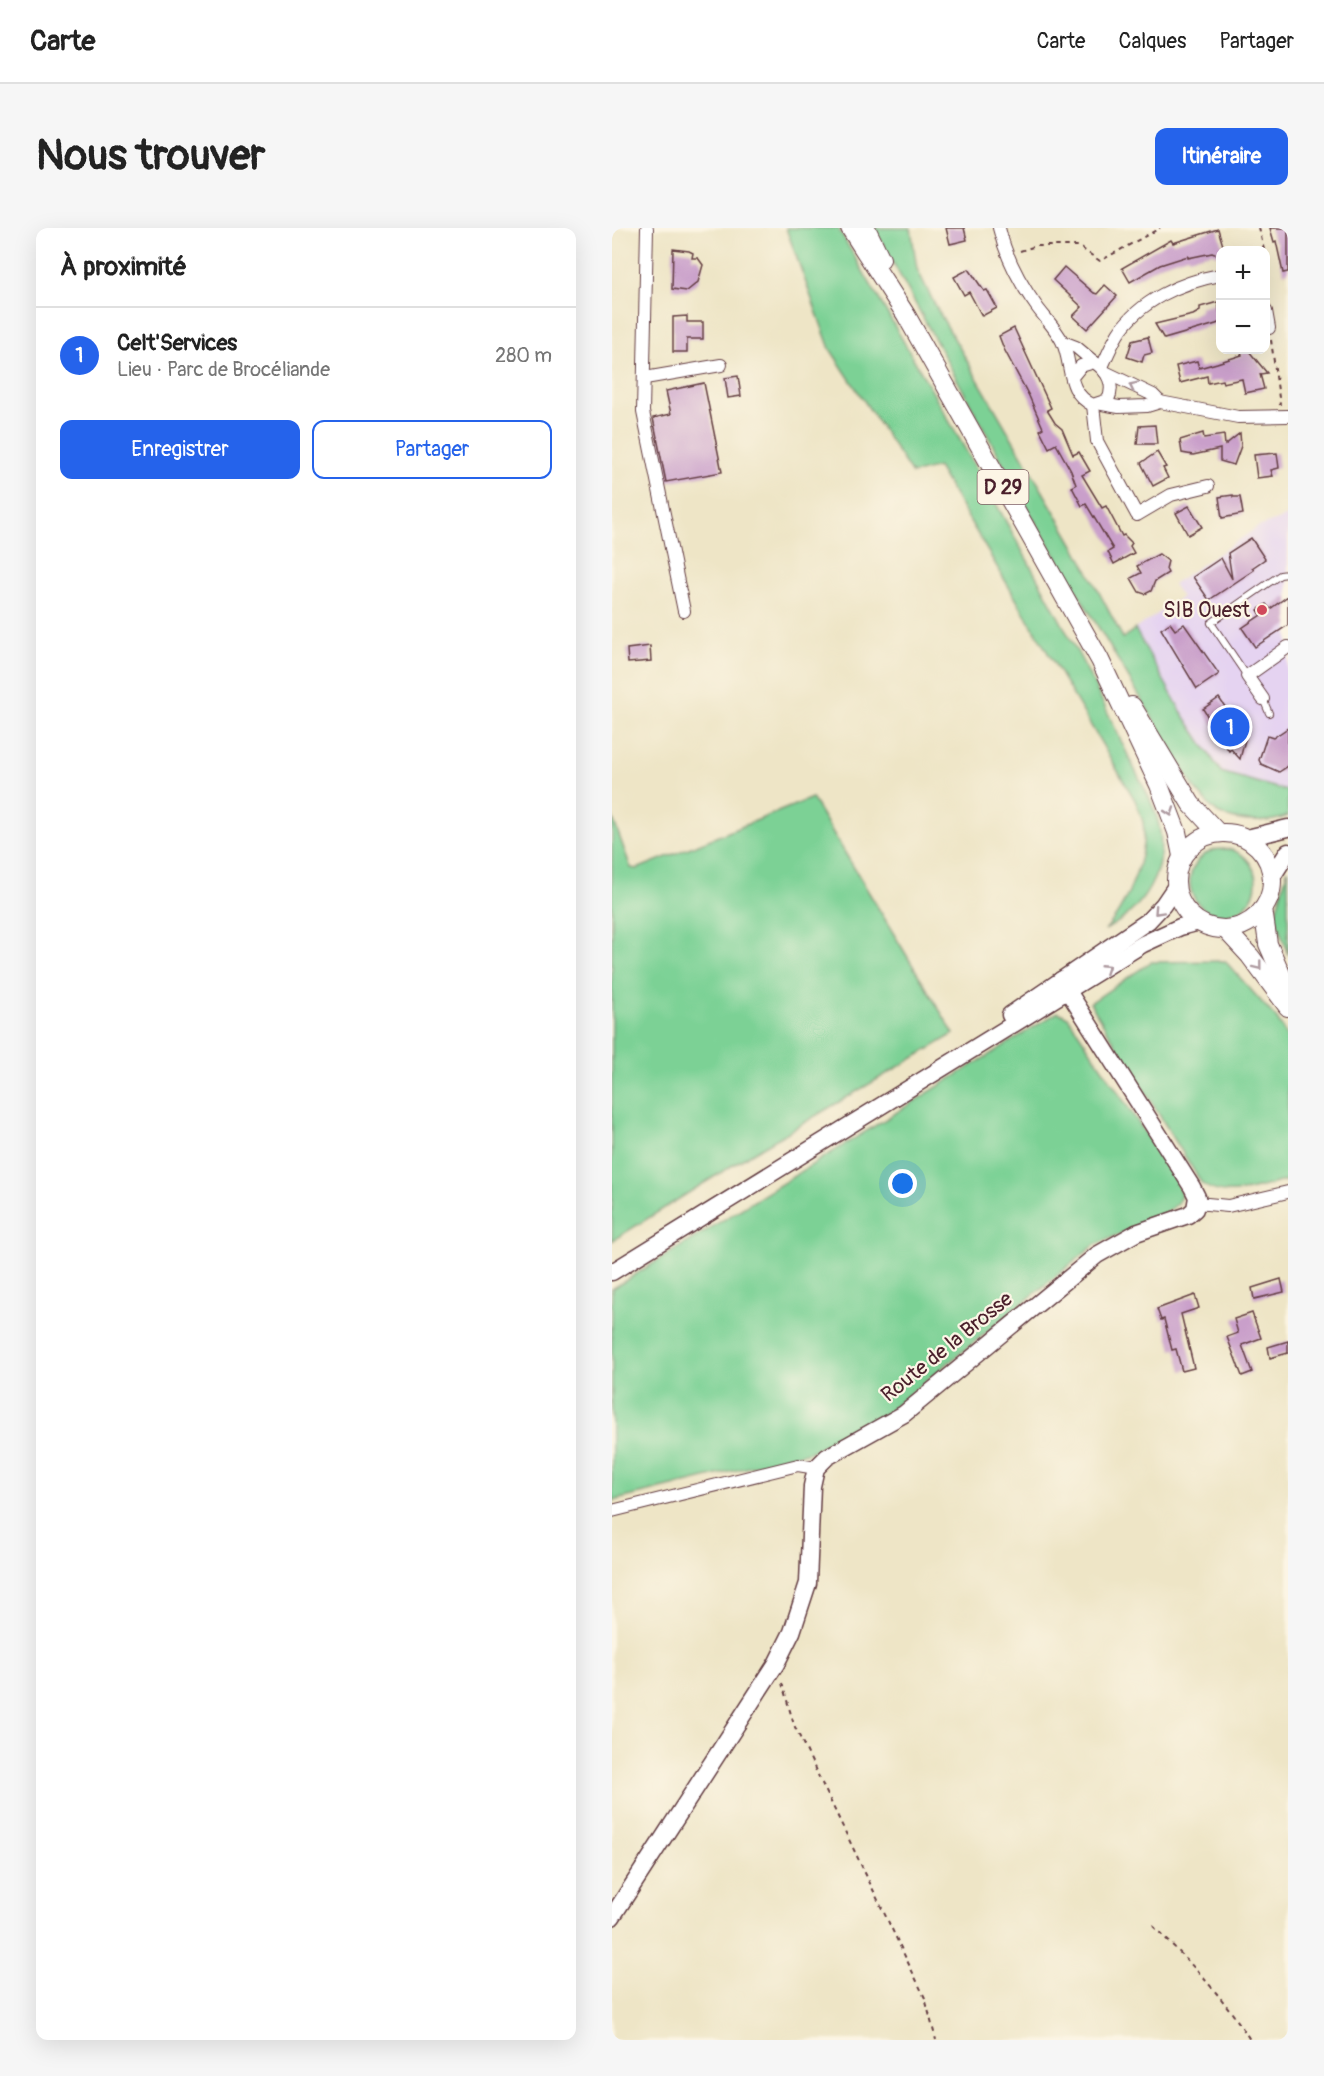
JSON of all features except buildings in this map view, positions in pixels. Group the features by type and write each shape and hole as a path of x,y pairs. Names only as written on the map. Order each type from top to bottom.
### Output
{"main road":[{"name":"D 29","path":"850,228 906,315 1100,660 1159,784 1177,831 1182,856"},
{"name":"D 29","path":"866,228 906,315"},
{"name":"D 29","path":"1100,660 1129,701 1191,804 1218,833"},
{"path":"1218,833 1247,838 1264,855 1272,877 1269,899 1263,909 1246,924 1225,929 1199,922 1183,907 1176,886 1178,865 1182,856 1198,840 1218,833"},
{"path":"1263,909 1268,944 1288,990"},
{"path":"1225,929 1250,956 1288,1007"}],"street":[{"path":"647,228 643,412 684,611"},
{"path":"999,228 1006,255 1025,290 1063,342 1072,377 1083,401 1119,407 1147,406 1160,402 1238,417 1285,416"},
{"path":"1100,367 1119,333 1140,308 1191,280 1216,276"},
{"path":"1063,342 1076,347 1100,367 1153,395 1160,402"},
{"path":"645,378 721,364"},
{"path":"1072,377 1081,366 1100,367"},
{"path":"1100,367 1111,383 1111,393 1097,405 1097,441 1137,515 1171,495 1208,486"},
{"path":"1263,699 1247,676 1288,646"},
{"path":"1247,838 1288,828"},
{"path":"1272,877 1288,852"},
{"path":"612,1272 956,1057 996,1036 1148,921 1176,886"},
{"path":"1065,986 1143,944 1180,927 1199,922"},
{"path":"1065,986 1192,1187 1197,1203 1228,1206 1288,1192"},
{"name":"Route de la Brosse","path":"816,1468 827,1457 904,1414 1097,1255 1125,1238 1188,1215 1197,1203"},
{"path":"612,1511 798,1465 816,1468 812,1486 808,1583 792,1632 776,1664 612,1917"}],"lane":[{"path":"1247,676 1211,623 1280,575 1288,574"},
{"path":"1263,699 1269,713"}],"path":[{"path":"1016,252 1036,246 1078,246 1100,261 1160,228"},
{"path":"1259,228 1263,246"},
{"path":"1270,334 1285,416"},
{"path":"776,1664 794,1725 926,1998 936,2040"},
{"path":"1153,1926 1218,1996 1250,2040"}],"shaded area":[{"path":"1288,516 1288,791 1222,772 1181,711 1135,629 1182,597 1173,584 1258,527"}],"green space":[{"path":"786,228 838,228 1044,590 1088,672 1151,802 1159,826 1161,843 1156,874 1150,888 1131,912 1105,930 1128,894 1139,865 1144,835 1143,822 1135,800 938,467 912,474 830,349"},
{"path":"874,228 911,228 917,269 937,309 1078,552 1123,638 1135,629 1181,711 1221,772 1288,791 1288,816 1262,821 1235,819 1215,811 1195,789 1033,518"},
{"path":"812,798 954,1034 736,1163 612,1241 612,816 631,868 637,869"},
{"path":"1223,849 1236,851 1246,859 1254,869 1256,882 1254,895 1246,905 1236,913 1223,915 1210,913 1200,905 1192,895 1190,882 1192,869 1200,859 1210,851"},
{"path":"1288,869 1288,955 1275,915"},
{"path":"1225,961 1277,1019 1288,1038 1288,1180 1256,1189 1233,1192 1222,1192 1202,1184 1090,1003 1151,962"},
{"path":"1058,1012 1068,1017 1176,1179 1181,1195 1178,1203 1162,1216 1095,1245 881,1417 810,1452 612,1501 612,1289"}],"place":[{"name":"SIB Ouest","path":"1262,610"},
{"name":"Celt'Services","path":"1230,727"}]}
